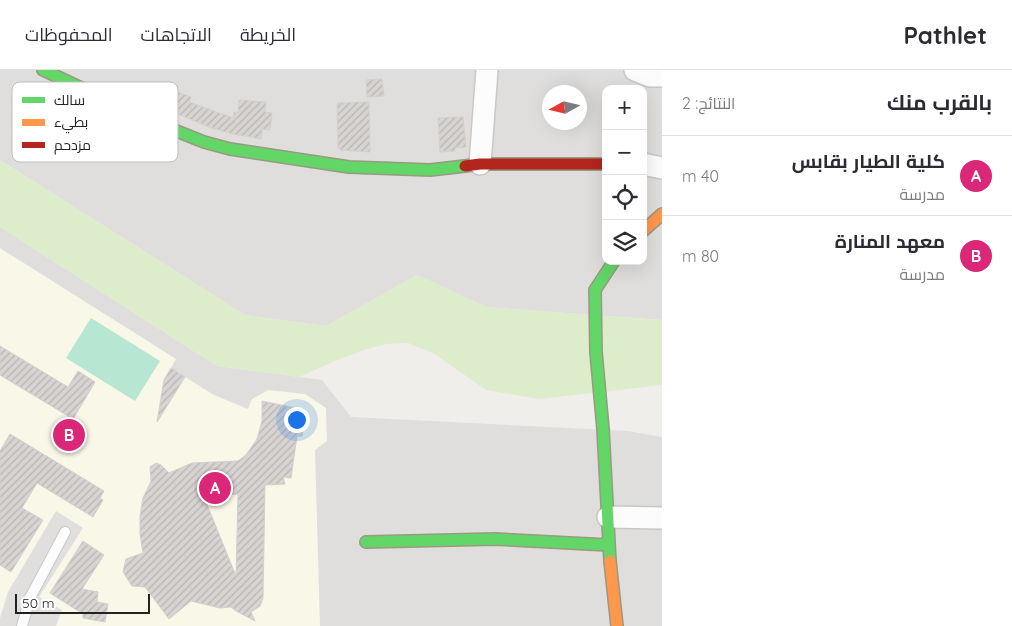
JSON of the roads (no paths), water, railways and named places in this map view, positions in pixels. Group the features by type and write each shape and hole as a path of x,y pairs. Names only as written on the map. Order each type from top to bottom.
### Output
{"street":[{"path":"43,70 69,82"},
{"path":"480,164 487,70"},
{"path":"635,70 650,76 662,76"},
{"path":"178,132 204,142 230,149 357,168 430,170 480,164 602,164"},
{"path":"647,165 662,168"},
{"path":"647,227 662,214"},
{"path":"611,265 595,290 596,352 603,429 608,545 617,626"},
{"path":"608,517 662,518"},
{"path":"366,542 495,539 608,545"}],"lane":[{"path":"22,626 30,598 65,532"}],"place":[{"name":"معهد المنارة","path":"69,435"},
{"name":"كلية الطيار بقابس","path":"215,488"}]}
